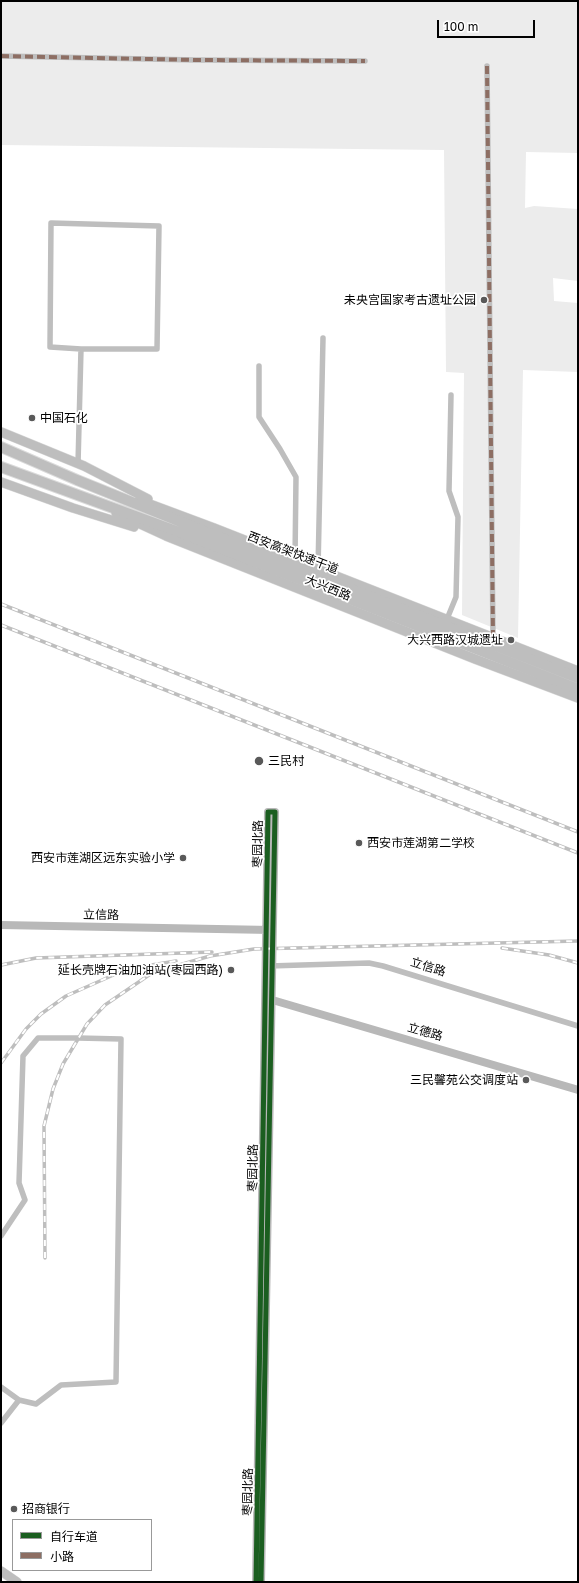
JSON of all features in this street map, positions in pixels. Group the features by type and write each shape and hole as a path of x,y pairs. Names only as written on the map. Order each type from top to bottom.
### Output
{"highway":[{"name":"西安高架快速干道","path":"1,447 189,531 578,689"},
{"name":"西安高架快速干道","path":"1,468 189,531 578,678"}],"main road":[{"path":"1,432 78,464 178,514"},
{"name":"大兴西路","path":"77,480 178,514 578,671"},
{"path":"1,482 73,508 166,536"},
{"name":"大兴西路","path":"73,493 166,536 475,659 578,698"},
{"path":"1,1571 16,1582"}],"street":[{"path":"1,56 196,60 365,60"},
{"path":"487,66 493,637"},
{"path":"51,223 159,226 157,349 81,349 50,348 51,223"},
{"path":"318,569 323,338"},
{"path":"78,464 81,349"},
{"path":"260,366 259,417 296,477 295,560"},
{"path":"447,619 456,598 458,517 449,491 451,395"},
{"name":"枣园北路","path":"256,1582 270,966 268,812 275,812 270,930"},
{"name":"立信路","path":"1,925 270,930"},
{"name":"立信路","path":"270,966 369,963 578,1026"},
{"name":"枣园北路","path":"262,1582 269,999"},
{"name":"立德路","path":"269,999 578,1090"},
{"path":"1,1236 25,1200 19,1183 23,1056 38,1038 121,1039 116,1382 60,1385 36,1404 18,1400 1,1387"},
{"path":"1,1424 18,1400"}],"shaded area":[{"name":"未央宫国家考古遗址公园","path":"1,1 578,1 578,153 526,152 525,208 534,206 578,209 578,281 553,278 554,301 578,303 578,372 523,370 518,638 462,615 464,373 446,372 444,150 1,145"}],"railway":[{"path":"1,604 578,832"},
{"path":"1,625 578,853"},
{"path":"45,1258 44,1126 53,1089 63,1064 87,1024 105,1005 152,973 210,956 254,949 578,941"},
{"path":"502,948 549,955 578,963"},
{"path":"1,965 36,958 212,952"},
{"path":"1,1063 26,1029 41,1014 66,996 127,969 176,961"}],"marked path":[{"path":"1,56 196,60 365,61"},
{"path":"487,66 493,637"}],"cycle path":[{"path":"256,1582 268,812 275,812 261,1582"}],"place":[{"name":"未央宫国家考古遗址公园","path":"484,300"},
{"name":"中国石化","path":"32,418"},
{"name":"大兴西路汉城遗址","path":"511,640"},
{"name":"三民村","path":"259,761"},
{"name":"西安市莲湖第二学校","path":"359,843"},
{"name":"西安市莲湖区远东实验小学","path":"183,858"},
{"name":"延长壳牌石油加油站(枣园西路)","path":"231,970"},
{"name":"三民馨苑公交调度站","path":"526,1080"},
{"name":"招商银行","path":"14,1509"}]}
